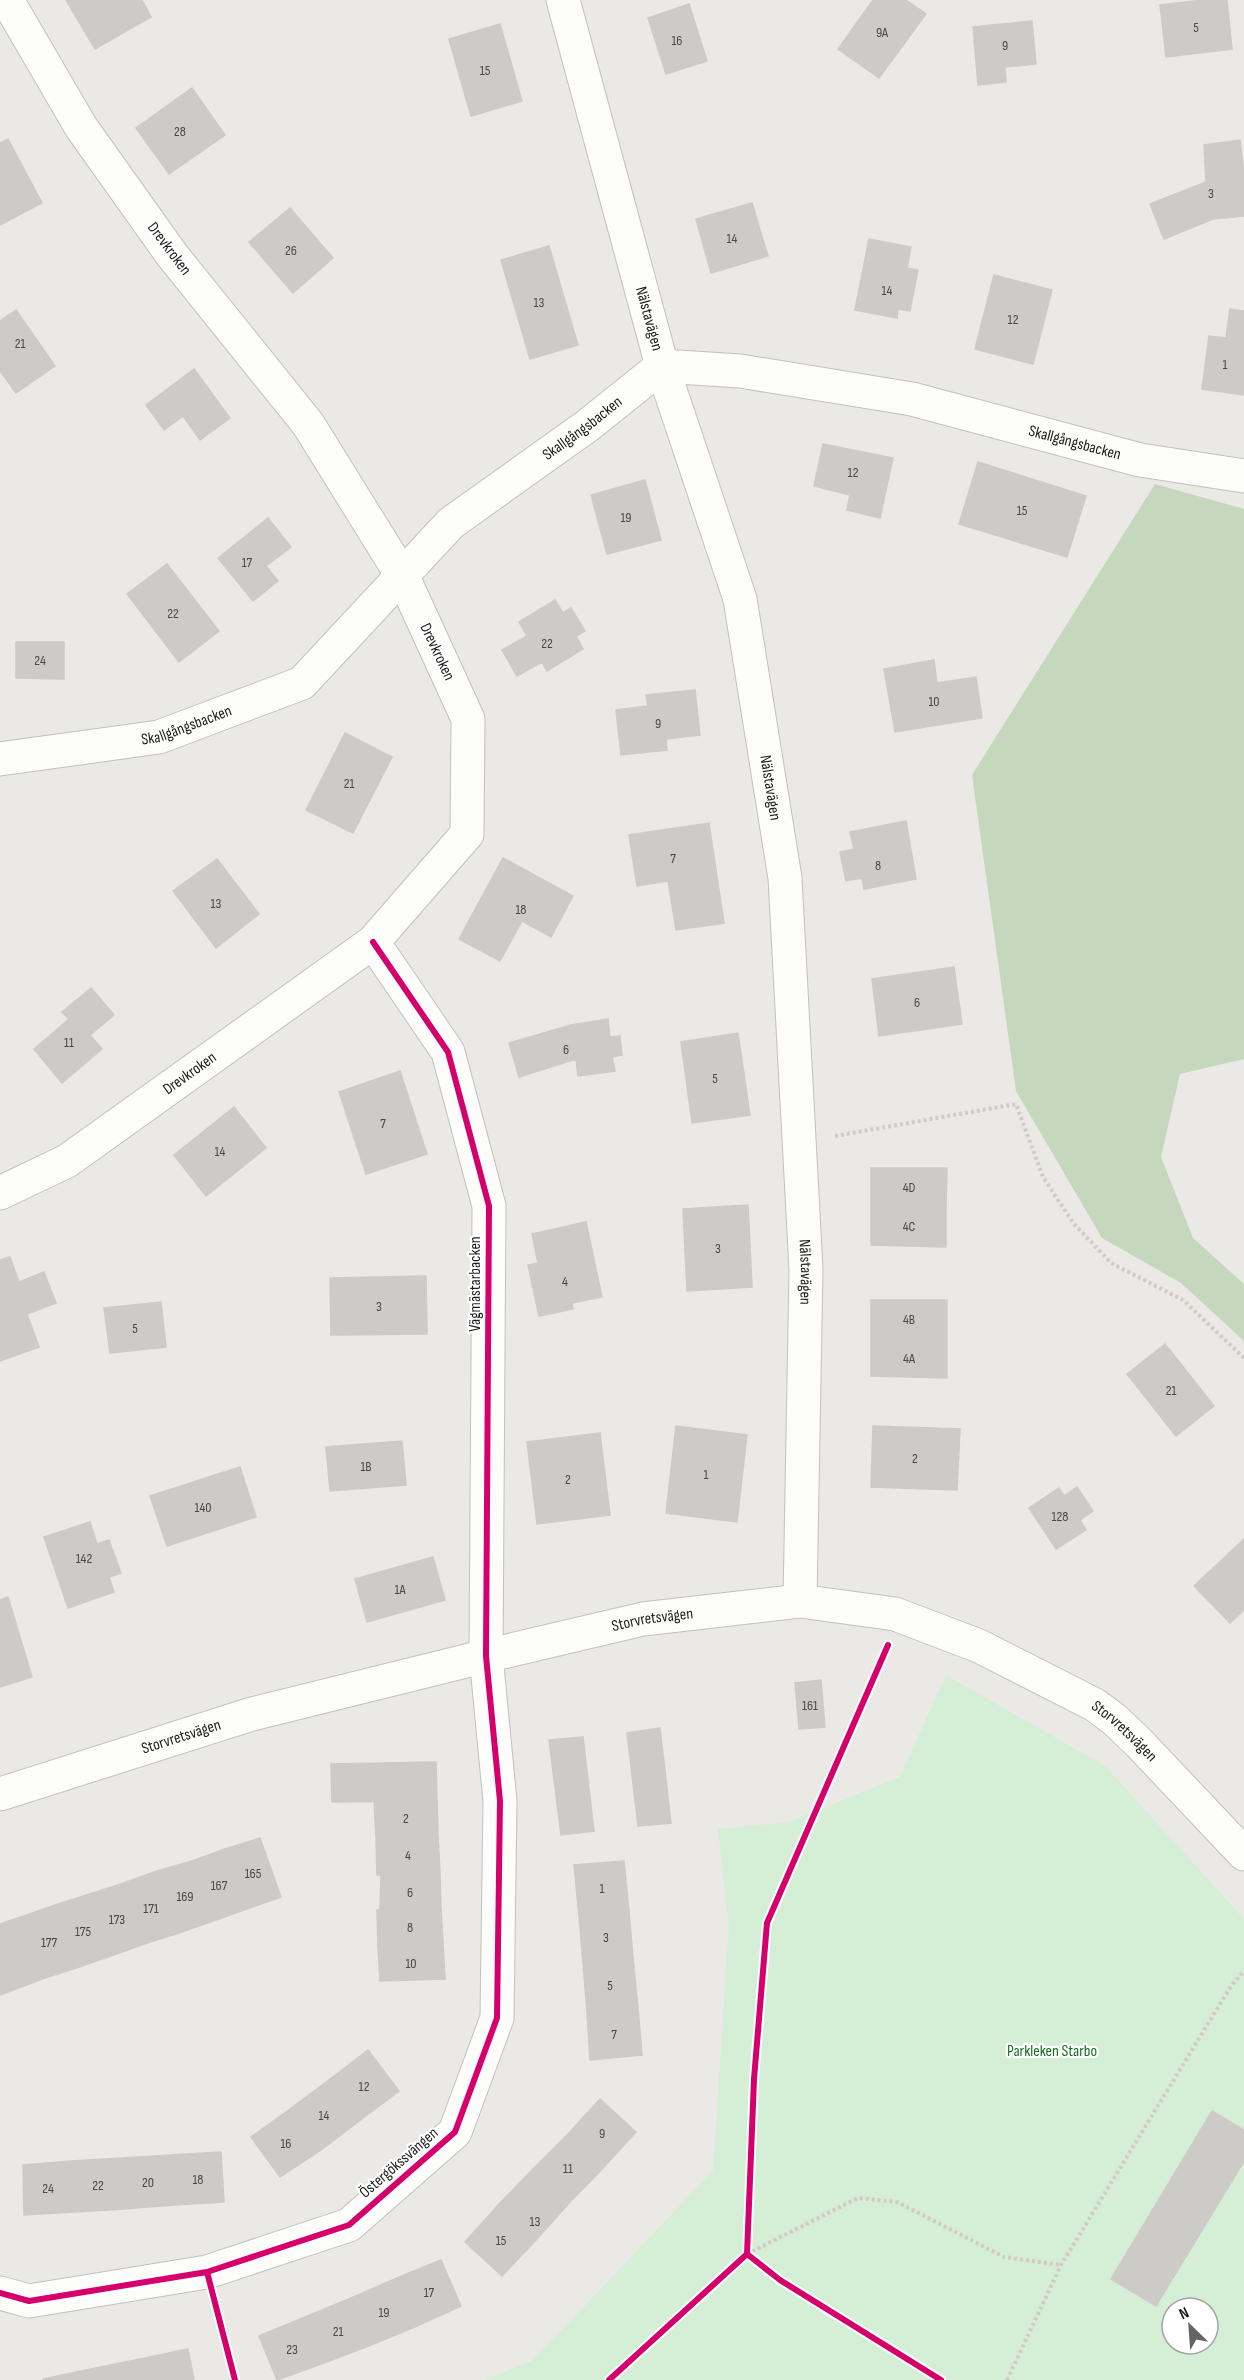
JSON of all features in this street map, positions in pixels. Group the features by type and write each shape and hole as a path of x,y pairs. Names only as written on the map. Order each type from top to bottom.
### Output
{"street":[{"name":"Drevkroken","path":"0,1193 67,1161 373,942 467,834 468,719 403,577 308,424 172,255 81,127 7,0"},
{"name":"Nälstavägen","path":"563,0 662,366 740,599 785,878 806,1269 800,1601"},
{"name":"Skallgångsbacken","path":"0,759 159,736 302,683 451,523 587,426 662,366 740,371 912,399 1140,460 1244,476"},
{"name":"Vägmästarbacken","path":"373,942 448,1052 489,1206 486,1656"},
{"name":"Storvretsvägen","path":"0,1794 252,1714 486,1656 644,1619 800,1601 895,1614 979,1646 1095,1705 1140,1744 1244,1854"},
{"name":"Östergökssvängen","path":"0,2293 29,2301 207,2272 349,2225 455,2132 497,2018 500,1801 486,1656"}],"path":[{"path":"799,1143 1016,1104 1043,1178 1074,1224 1110,1263 1183,1300 1244,1358"},
{"path":"1007,2380 1061,2265 1232,1986 1244,1971"},
{"path":"740,2261 747,2254 858,2198 897,2202 1004,2257 1061,2265"},
{"path":"747,2254 748,2242"},
{"path":"747,2254 755,2260"}],"green space":[{"path":"1155,484 1244,509 1244,1059 1180,1074 1161,1157 1193,1238 1244,1284 1244,1341 1181,1283 1102,1238 1016,1091 972,775"},
{"name":"Parkleken Starbo","path":"946,1675 1105,1766 1244,1919 1244,2380 486,2380 533,2360 713,2171 729,1926 718,1829 789,1822 900,1777"}],"building":[{"path":"66,0 142,0 151,17 95,49"},
{"path":"873,0 906,0 926,14 879,78 838,49"},
{"path":"1227,0 1232,49 1166,57 1160,5"},
{"path":"689,4 707,61 666,74 648,18"},
{"path":"1032,21 1036,64 1005,67 1006,82 978,85 973,27"},
{"path":"500,24 522,101 471,116 449,39"},
{"path":"192,88 225,135 169,174 136,128"},
{"path":"8,139 42,203 0,225 0,143"},
{"path":"1240,140 1244,173 1244,216 1213,219 1164,239 1150,204 1206,182 1204,145"},
{"path":"752,203 768,256 711,273 696,219"},
{"path":"290,208 333,258 293,293 249,242"},
{"path":"869,239 911,247 907,268 918,270 910,311 898,309 897,318 855,310"},
{"path":"549,246 578,345 530,359 501,260"},
{"path":"994,275 1052,290 1033,364 975,349"},
{"path":"1230,309 1244,311 1244,395 1202,389 1209,336 1226,338"},
{"path":"16,310 55,366 16,393 0,371 0,321"},
{"path":"194,369 230,418 200,440 183,416 164,430 146,405"},
{"path":"823,444 893,458 880,518 847,510 850,495 814,486"},
{"path":"978,462 1086,496 1067,557 959,524"},
{"path":"645,480 661,540 607,554 591,495"},
{"path":"268,518 291,547 266,566 278,581 253,601 218,558"},
{"path":"167,564 219,631 179,662 127,594"},
{"path":"555,600 563,613 571,608 585,631 576,636 583,649 547,671 542,662 517,676 502,650 527,636 519,622"},
{"path":"16,642 64,642 64,679 16,678"},
{"path":"934,660 937,683 976,677 982,718 895,732 884,669"},
{"path":"695,690 700,735 666,739 667,750 621,755 616,710 648,706 646,695"},
{"path":"345,733 392,757 353,833 306,810"},
{"path":"906,821 916,879 864,889 862,878 846,881 840,852 854,849 850,832"},
{"path":"709,823 724,923 676,930 668,881 637,886 629,835"},
{"path":"503,858 573,896 551,937 522,921 500,961 459,939"},
{"path":"217,859 259,914 216,948 173,891"},
{"path":"954,967 962,1024 879,1036 872,979"},
{"path":"91,988 114,1015 90,1035 102,1049 62,1083 34,1049 69,1019 62,1012"},
{"path":"608,1019 610,1037 620,1036 622,1055 612,1057 615,1071 578,1076 576,1059 519,1077 509,1043 571,1025"},
{"path":"738,1033 750,1115 692,1123 681,1042"},
{"path":"400,1071 427,1154 366,1174 339,1092"},
{"path":"234,1107 266,1148 206,1196 174,1155"},
{"path":"871,1168 947,1168 946,1207 871,1206"},
{"path":"748,1205 752,1287 687,1291 683,1209"},
{"path":"871,1206 946,1207 946,1247 871,1245"},
{"path":"586,1222 602,1297 572,1303 573,1309 539,1316 528,1265 538,1263 532,1234"},
{"path":"10,1257 19,1282 44,1272 56,1303 27,1314 39,1347 0,1361 0,1260"},
{"path":"426,1276 427,1334 331,1335 330,1278"},
{"path":"871,1300 947,1300 947,1339 871,1338"},
{"path":"161,1302 166,1347 110,1353 104,1308"},
{"path":"871,1338 947,1339 947,1378 871,1376"},
{"path":"1165,1344 1214,1406 1176,1436 1127,1374"},
{"path":"676,1426 747,1435 737,1522 666,1513"},
{"path":"873,1426 960,1429 957,1490 871,1487"},
{"path":"600,1433 610,1515 537,1524 527,1442"},
{"path":"402,1441 406,1485 330,1491 326,1447"},
{"path":"240,1467 256,1517 167,1546 150,1496"},
{"path":"1077,1487 1093,1511 1080,1520 1086,1530 1056,1549 1029,1508 1059,1488 1064,1496"},
{"path":"90,1522 97,1544 109,1540 121,1573 109,1577 114,1592 68,1608 44,1537"},
{"path":"1244,1539 1244,1610 1230,1623 1194,1586"},
{"path":"433,1557 445,1600 367,1622 355,1579"},
{"path":"8,1597 32,1677 0,1687 0,1600"},
{"path":"821,1680 825,1727 799,1729 795,1683"},
{"path":"660,1728 671,1823 638,1826 627,1733"},
{"path":"583,1737 594,1831 561,1835 549,1740"},
{"path":"436,1762 437,1801 332,1802 331,1764"},
{"path":"374,1801 437,1801 438,1835 376,1838"},
{"path":"438,1835 440,1873 377,1875 376,1838"},
{"path":"260,1838 281,1897 247,1909 225,1849"},
{"path":"225,1849 247,1909 213,1921 192,1861"},
{"path":"192,1861 213,1921 179,1933 157,1871"},
{"path":"624,1861 629,1911 579,1916 574,1865"},
{"path":"157,1871 179,1933 144,1944 124,1883"},
{"path":"440,1873 441,1908 380,1910 381,1875"},
{"path":"124,1883 144,1944 111,1956 90,1894"},
{"path":"90,1894 111,1956 76,1968 55,1905"},
{"path":"55,1905 76,1968 42,1979 21,1917"},
{"path":"441,1908 443,1943 378,1947 377,1910"},
{"path":"629,1911 633,1958 583,1963 579,1916"},
{"path":"21,1917 42,1979 8,1992 0,1966 0,1924"},
{"path":"443,1943 445,1979 380,1981 378,1947"},
{"path":"633,1958 638,2008 587,2012 583,1963"},
{"path":"0,1966 8,1992 0,1995"},
{"path":"638,2008 642,2055 590,2060 587,2012"},
{"path":"368,2050 399,2091 359,2121 329,2080"},
{"path":"329,2080 359,2121 321,2150 290,2109"},
{"path":"600,2099 636,2132 604,2167 568,2134"},
{"path":"290,2109 321,2150 280,2177 251,2137"},
{"path":"1212,2111 1244,2130 1244,2161 1156,2306 1111,2279"},
{"path":"568,2134 604,2167 570,2202 533,2169"},
{"path":"221,2152 224,2202 174,2205 171,2155"},
{"path":"171,2155 174,2205 124,2209 122,2158"},
{"path":"122,2158 124,2209 74,2212 72,2161"},
{"path":"72,2161 74,2212 24,2215 23,2165"},
{"path":"533,2169 570,2202 537,2239 499,2204"},
{"path":"499,2204 537,2239 502,2276 465,2242"},
{"path":"441,2260 461,2306 417,2326 397,2278"},
{"path":"397,2278 417,2326 371,2345 351,2298"},
{"path":"351,2298 371,2345 324,2363 305,2317"},
{"path":"305,2317 324,2363 277,2380 259,2336"},
{"path":"188,2349 194,2380 144,2380 140,2359"},
{"path":"140,2359 144,2380 93,2380 91,2369"},
{"path":"91,2369 93,2380 43,2380 43,2379"}],"cycle path":[{"path":"0,2293 29,2301 207,2272 349,2225 455,2132 497,2018 500,1801 486,1656 489,1206 448,1052 373,942"},
{"path":"747,2254 754,2079 767,1923 888,1645"},
{"path":"609,2380 747,2254 780,2280 941,2380"},
{"path":"207,2272 235,2380"}]}
